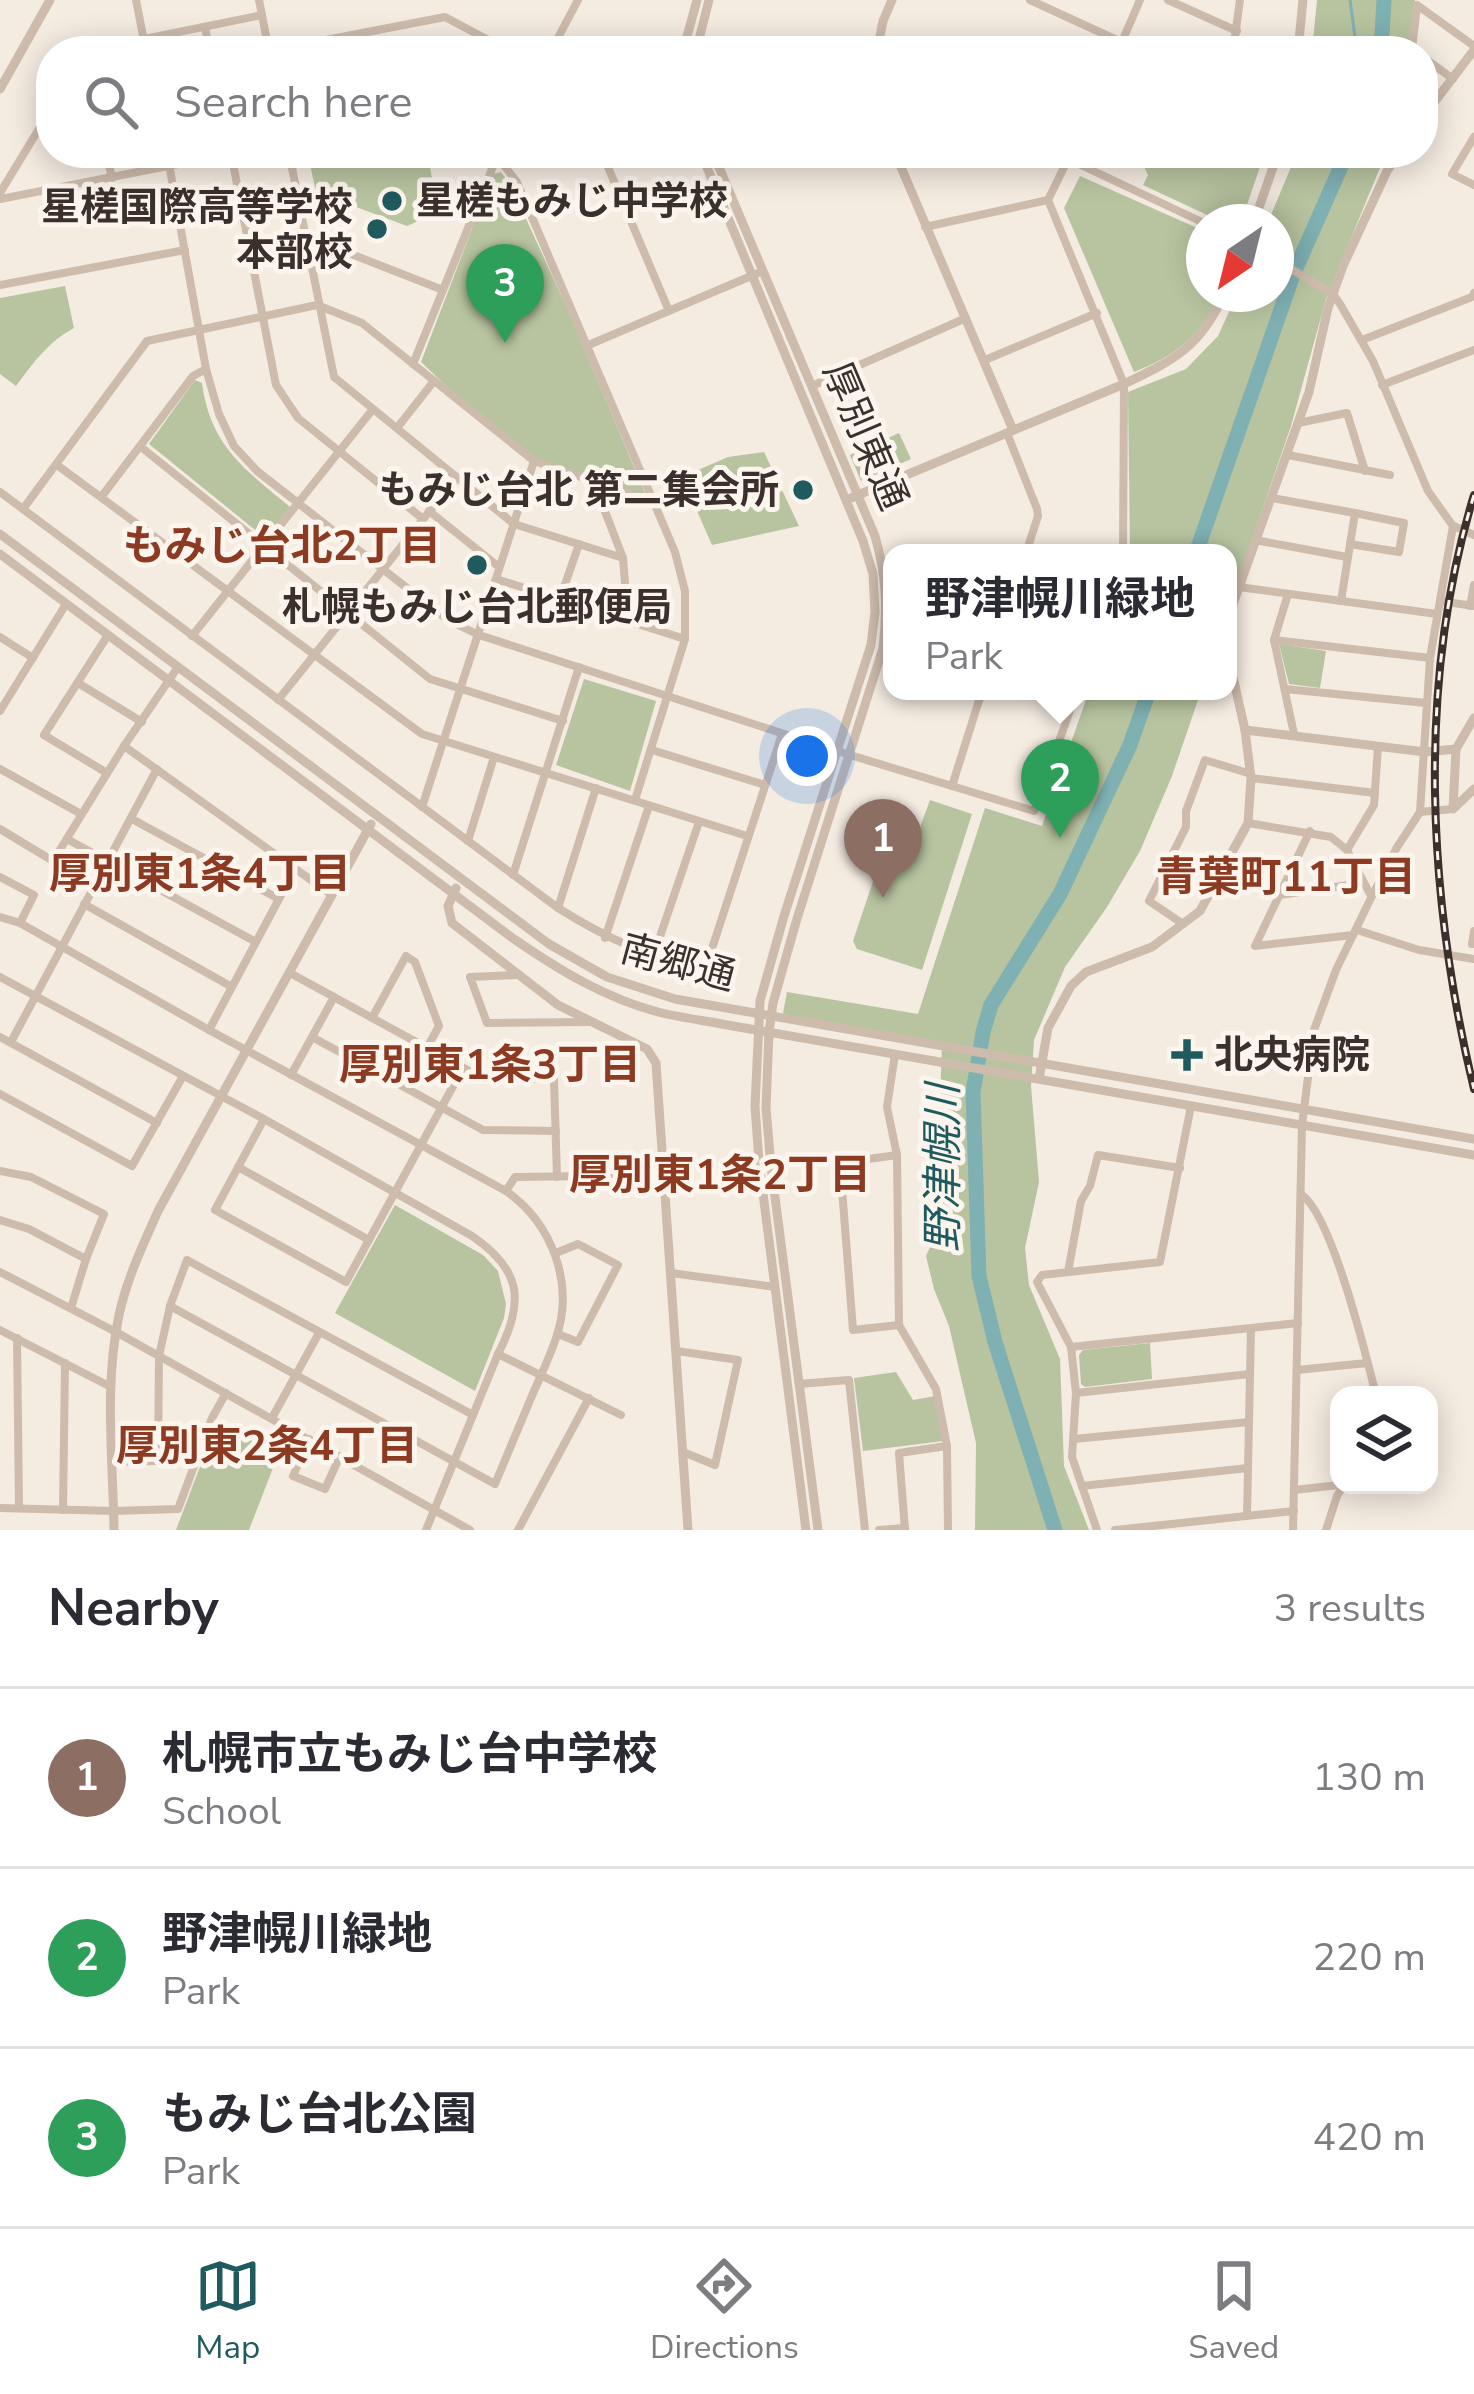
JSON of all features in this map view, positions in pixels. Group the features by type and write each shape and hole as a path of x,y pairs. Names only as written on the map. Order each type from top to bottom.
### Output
{"street":[{"path":"0,89 50,0"},
{"path":"136,0 142,36"},
{"path":"259,0 266,36"},
{"path":"559,36 578,0"},
{"path":"687,36 697,0"},
{"path":"701,36 709,0"},
{"path":"880,36 892,0"},
{"path":"1030,0 1053,5 1102,36"},
{"path":"1125,36 1140,0"},
{"path":"1168,0 1237,31"},
{"path":"1236,36 1240,0"},
{"path":"1299,36 1303,0"},
{"path":"1417,3 1474,48 1438,98"},
{"path":"1413,36 1417,3"},
{"path":"164,36 262,15"},
{"path":"347,36 445,17 481,36"},
{"path":"206,28 207,36"},
{"path":"1438,68 1453,79"},
{"path":"0,196 36,135"},
{"path":"1474,137 1452,174 1474,185"},
{"path":"110,168 112,178"},
{"path":"0,196 165,168"},
{"path":"170,168 206,370 234,446 257,471 448,620 479,635 837,752 1034,811 1074,700"},
{"path":"234,168 276,386 298,418 499,567"},
{"path":"292,168 334,377 514,524 623,558"},
{"path":"413,364 491,168"},
{"path":"507,168 518,182 654,502 686,591 685,639 635,800"},
{"path":"608,168 669,310"},
{"name":"厚別東通","path":"707,168 751,276 883,565"},
{"name":"厚別東通","path":"720,168 812,386 852,497 873,574 871,645 784,916 758,1015 763,1031 770,1166 818,1530"},
{"path":"901,168 985,360 1037,509 1029,544"},
{"path":"1048,200 1064,168"},
{"path":"1094,168 1186,214"},
{"path":"1260,204 1273,168"},
{"path":"1237,593 1309,392 1328,292 1390,168"},
{"path":"926,227 1048,200"},
{"path":"1048,200 1124,384 1123,544"},
{"path":"247,245 305,236 443,290"},
{"path":"0,284 185,250"},
{"path":"586,346 763,271"},
{"path":"1294,271 1328,292 1362,340 1428,491 1454,526 1474,535"},
{"path":"1362,340 1472,297 1474,292"},
{"path":"23,509 147,341 317,305 362,323 534,461 654,502"},
{"path":"852,497 1124,384 1188,350 1216,312"},
{"path":"985,360 1097,313"},
{"path":"812,386 966,318"},
{"path":"1382,385 1474,350"},
{"path":"102,496 193,376 206,370"},
{"path":"397,428 434,381"},
{"path":"191,636 373,409"},
{"path":"1298,423 1347,413 1365,471"},
{"path":"141,447 430,680 563,721"},
{"path":"1288,455 1390,475"},
{"path":"422,807 534,461"},
{"path":"57,465 422,734 747,836"},
{"path":"278,700 457,476"},
{"path":"593,482 623,558 628,621"},
{"path":"0,491 558,908 605,938 653,957 705,970 782,734"},
{"path":"1272,498 1404,523 1399,552 1350,544"},
{"path":"1341,601 1355,513"},
{"path":"1293,1530 1302,1125 1314,1030 1371,898 1420,812 1430,658 1454,526"},
{"name":"南郷通","path":"0,534 549,944 607,977 674,999 758,1015 1474,1138"},
{"path":"1256,541 1347,556"},
{"path":"560,599 578,544"},
{"name":"南郷通","path":"0,554 541,957 604,993 659,1012 1473,1158"},
{"path":"496,579 685,639"},
{"path":"1439,601 1472,606 1474,585"},
{"path":"1239,587 1437,614"},
{"path":"1288,594 1274,640 1294,734"},
{"path":"2,705 66,604"},
{"path":"107,773 44,736 108,635"},
{"path":"0,637 33,658"},
{"path":"1274,640 1430,658"},
{"name":"厚別東通","path":"806,1530 755,1106 763,1031 883,648"},
{"path":"0,829 53,861 178,667"},
{"path":"514,875 579,667"},
{"path":"78,682 142,722"},
{"path":"1284,689 1426,703"},
{"path":"1039,1079 1048,1028 1071,986 1086,972 1152,947 1200,911 1248,823 1251,776 1237,695"},
{"path":"952,786 979,700"},
{"path":"1453,808 1456,749 1474,718"},
{"path":"1245,730 1425,752 1456,749"},
{"path":"124,746 332,895"},
{"path":"1347,850 1374,805 1378,746"},
{"path":"652,750 765,785"},
{"path":"468,841 494,757"},
{"path":"1183,924 1149,901 1186,827 1186,811 1205,760 1251,776 1376,793"},
{"path":"0,769 81,814"},
{"path":"11,1042 157,769"},
{"path":"558,908 596,788"},
{"path":"1420,812 1453,808 1474,789"},
{"path":"605,938 649,806"},
{"path":"114,1530 116,1332 136,1259 158,1210 376,815"},
{"path":"132,819 277,898"},
{"path":"653,957 699,822"},
{"path":"1248,823 1331,837 1347,850 1371,898"},
{"path":"1310,831 1255,946 1356,932 1418,950 1474,959"},
{"path":"67,838 254,941"},
{"path":"209,1030 295,869"},
{"path":"0,877 36,891 20,923"},
{"path":"463,879 448,905 452,923 558,1005 647,1049 656,1063 688,1530"},
{"path":"1279,895 1364,883"},
{"path":"84,904 232,987"},
{"path":"0,917 20,923 523,1202 556,1253 563,1299 558,1334 495,1484 170,1306"},
{"path":"1474,932 1474,944"},
{"path":"373,1018 406,956 415,962 439,1026 427,1048"},
{"path":"290,973 482,1078 554,1079 557,1177"},
{"path":"517,975 470,977 487,1023 592,1022"},
{"path":"0,977 472,1236 493,1250 509,1270 515,1296 512,1327 426,1530"},
{"path":"291,1075 334,997"},
{"path":"0,1036 157,1123"},
{"path":"312,1036 483,1130 556,1131"},
{"path":"895,1054 887,1107 897,1155 899,1325 936,1389 947,1446 947,1530"},
{"path":"264,1119 215,1210 346,1282 464,1068"},
{"path":"0,1094 132,1166 184,1076"},
{"path":"1097,1530 1072,1457 1076,1393 1071,1347 1036,1282 1042,1275 1160,1262 1191,1106"},
{"path":"897,1155 840,1163 853,1330 899,1325"},
{"path":"1068,1272 1081,1201 1098,1155 1180,1168"},
{"path":"238,1167 369,1240"},
{"path":"0,1171 31,1177 104,1214 71,1308"},
{"path":"506,1191 515,1178 665,1174"},
{"path":"1301,1194 1312,1202 1332,1249 1374,1386"},
{"path":"0,1220 29,1229 86,1259"},
{"path":"556,1253 578,1244 618,1265 578,1342 558,1334"},
{"path":"113,1462 158,1461 159,1356 187,1260 473,1415"},
{"path":"0,1272 470,1530"},
{"path":"671,1273 775,1287"},
{"path":"1071,1347 1298,1323"},
{"path":"1247,1516 1251,1328"},
{"path":"0,1330 112,1388"},
{"path":"272,1418 319,1334"},
{"path":"17,1338 19,1508"},
{"path":"676,1351 738,1360 715,1465 682,1452"},
{"path":"497,1354 621,1415"},
{"path":"63,1510 65,1363"},
{"path":"1297,1370 1368,1363"},
{"path":"1076,1393 1250,1374"},
{"path":"797,1384 849,1380 865,1530"},
{"path":"0,1508 178,1509 226,1393"},
{"path":"518,1530 589,1398"},
{"path":"1074,1439 1250,1422"},
{"path":"309,1438 293,1475 326,1489 340,1456"},
{"path":"879,1530 905,1529 899,1454 947,1446"},
{"path":"1082,1486 1248,1468"},
{"path":"1294,1490 1330,1486"},
{"path":"1327,1530 1338,1494"},
{"path":"1115,1530 1294,1511"}],"green space":[{"path":"1317,0 1415,0 1411,36 1313,36"},
{"path":"311,168 430,168 433,184 416,222 407,226 316,192"},
{"path":"1144,168 1260,168 1247,204 1186,205 1143,185 1148,175"},
{"path":"1291,168 1380,168 1326,299 1291,426 1237,583 1237,544 1130,544 1128,392 1186,369 1218,336 1229,312 1294,312 1294,204 1276,204"},
{"path":"501,172 567,308 648,500 535,460 421,362 493,174"},
{"path":"1080,176 1186,223 1186,312 1210,312 1186,343 1134,372 1064,208"},
{"path":"65,286 74,328 49,346 16,386 0,374 0,298"},
{"path":"195,380 202,383 213,423 232,454 290,507 265,538 149,444"},
{"path":"899,433 911,459 861,481 850,455"},
{"path":"764,452 799,526 712,545 682,477 728,457"},
{"path":"1279,644 1326,651 1320,688 1289,684"},
{"path":"584,679 656,701 630,791 556,765"},
{"path":"1086,700 1198,700 1140,851 1065,967 1034,1040 1031,1086 1039,1182 1025,1248 1029,1285 1060,1359 1064,1466 1089,1530 975,1530 976,1443 949,1326 926,1256 935,1236 942,1045 783,1013 787,992 918,1014 985,808 1042,826"},
{"path":"930,800 972,814 922,970 857,949 853,941 893,822 919,830"},
{"path":"395,1205 483,1255 498,1271 506,1304 504,1318 475,1391 335,1313"},
{"path":"1150,1343 1152,1379 1081,1384 1079,1355 1083,1350"},
{"path":"896,1372 913,1400 935,1396 943,1441 863,1451 854,1378"},
{"path":"217,1422 278,1455 249,1530 176,1530"}],"waterway":[{"path":"1350,0 1355,36"},
{"name":"野津幌川","path":"1382,36 1384,0"},
{"name":"野津幌川","path":"1199,544 1293,275 1340,168"},
{"name":"野津幌川","path":"1055,1530 979,1276 973,1092 991,1005 1060,894 1130,745 1146,700"}],"railway":[{"path":"1474,495 1455,567 1443,641 1435,792 1446,943 1474,1089"}],"place":[{"name":"星槎もみじ中学校","path":"392,201"},
{"name":"星槎国際高等学校 本部校","path":"377,229"},
{"name":"もみじ台北公園","path":"505,343"},
{"name":"もみじ台北 第二集会所","path":"803,490"},
{"name":"札幌もみじ台北郵便局","path":"477,565"},
{"name":"野津幌川緑地","path":"1060,838"},
{"name":"札幌市立もみじ台中学校","path":"883,898"},
{"name":"北央病院","path":"1187,1055"}],"district":[{"name":"もみじ台北2丁目","path":"282,546"},
{"name":"厚別東1条4丁目","path":"200,874"},
{"name":"青葉町11丁目","path":"1286,877"},
{"name":"厚別東1条3丁目","path":"490,1065"},
{"name":"厚別東1条2丁目","path":"720,1175"},
{"name":"厚別東2条4丁目","path":"267,1446"}]}
